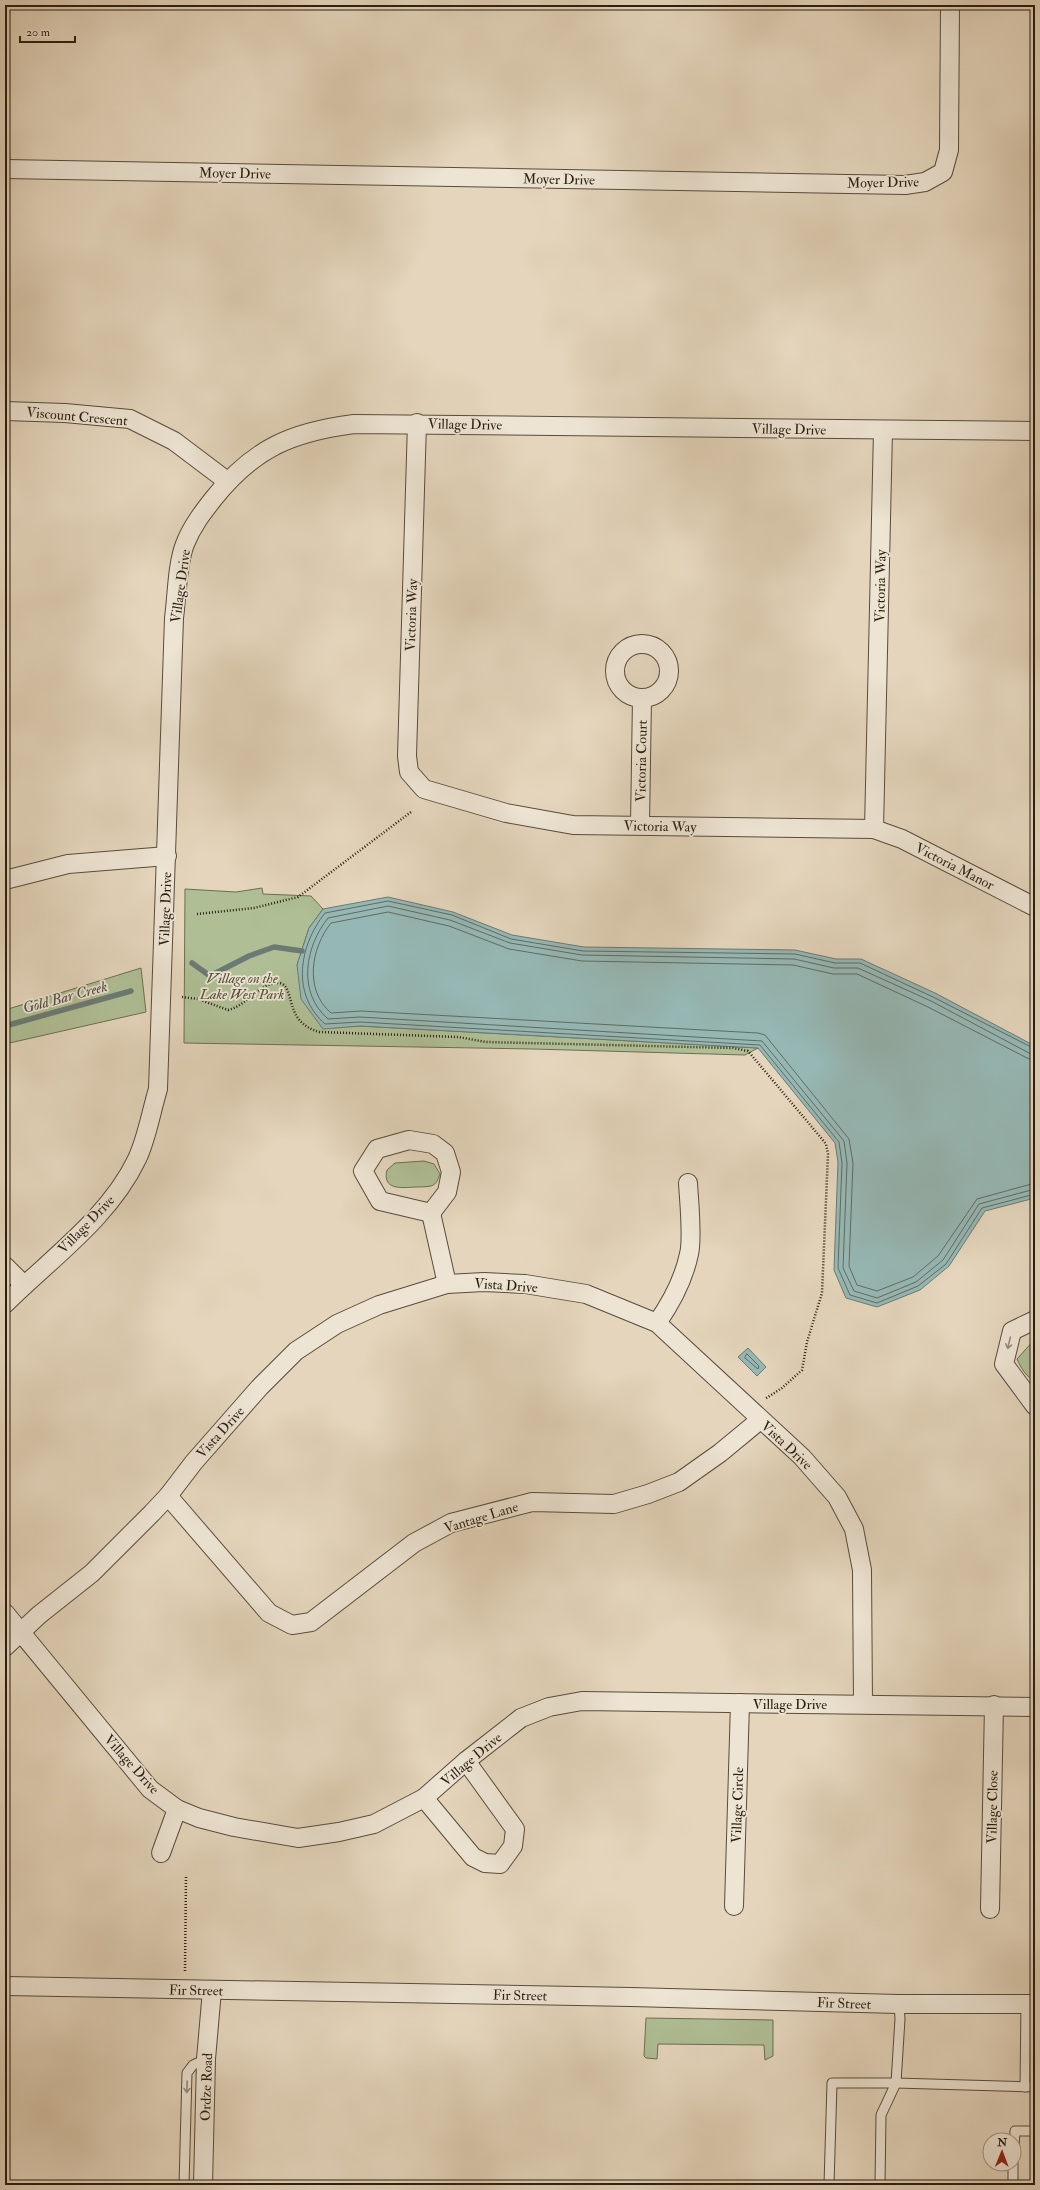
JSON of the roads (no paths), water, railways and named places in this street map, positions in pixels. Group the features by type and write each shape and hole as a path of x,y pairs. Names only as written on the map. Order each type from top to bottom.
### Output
{"street":[{"name":"Moyer Drive","path":"5,169 905,185 925,182 942,172 948,150 950,5"},
{"name":"Viscount Crescent","path":"5,411 65,413 130,419 174,441 228,481"},
{"name":"Village Drive","path":"5,1304 96,1218 122,1187 137,1158 158,1089 174,618 178,580 185,544 199,517 228,481 262,452 291,437 311,431 354,424 417,423 1035,431"},
{"name":"Victoria Way","path":"417,423 407,756 409,772 424,789 506,813 573,825 874,829 883,430"},
{"name":"Victoria Court","path":"640,825 642,698"},
{"name":"Victoria Manor","path":"874,829 902,839 1035,908"},
{"path":"5,880 68,864 167,856"},
{"path":"410,1140 433,1144 445,1153 451,1172 447,1192 431,1213 380,1201 363,1171 377,1149 410,1140"},
{"path":"657,1323 666,1310 679,1285 690,1253 688,1183"},
{"path":"431,1213 448,1284"},
{"path":"5,1266 24,1285"},
{"name":"Vista Drive","path":"5,1647 20,1632 92,1573 168,1496 194,1462 259,1388 296,1351 337,1324 372,1308 448,1284 484,1282 525,1284 586,1294 657,1323 760,1420 802,1457 837,1497 854,1529 862,1570 863,1704"},
{"path":"1035,1320 1012,1331 1004,1364 1035,1406"},
{"name":"Vantage Lane","path":"168,1496 269,1613 292,1625 310,1622 414,1543 451,1523 532,1502 572,1501 614,1504 648,1494 679,1482 720,1453 760,1420"},
{"name":"Village Drive","path":"5,1613 150,1789 177,1809 199,1818 234,1827 298,1838 339,1832 374,1824 424,1798 466,1761 521,1718 549,1707 582,1701 740,1704 994,1705 1035,1707"},
{"name":"Village Circle","path":"734,1906 740,1704"},
{"name":"Village Close","path":"990,1909 994,1705"},
{"path":"424,1798 473,1857 485,1863 500,1864 513,1846 515,1829 466,1761"},
{"path":"161,1853 177,1809"},
{"name":"Fir Street","path":"5,1986 632,1997 899,2004 1030,2004"},
{"name":"Ordze Road","path":"203,2185 206,2059 212,1990"}],"lane":[{"path":"880,2185 881,2115 896,2083 899,2004"},
{"path":"1025,2087 1030,2004"},
{"path":"184,2185 187,2073 194,2065 206,2059"},
{"path":"829,2185 832,2083 896,2083 1035,2087"},
{"path":"1015,2132 1035,2131"},
{"path":"1012,2185 1013,2172"}],"water":[{"path":"388,897 453,912 512,935 584,947 795,950 836,959 861,959 935,993 1035,1046 1035,1198 985,1211 949,1266 920,1290 877,1307 846,1298 834,1270 838,1162 835,1143 758,1048 360,1026 323,1029 301,999 297,965 309,928 323,909"},
{"path":"748,1348 766,1367 757,1376 738,1357"}],"waterway":[{"name":"Gold Bar Creek","path":"192,963 210,976 249,956 274,947 302,951"},
{"name":"Gold Bar Creek","path":"5,1026 131,991"}],"park label":[{"name":"Village on the Lake West Park","path":"242,986"}]}
